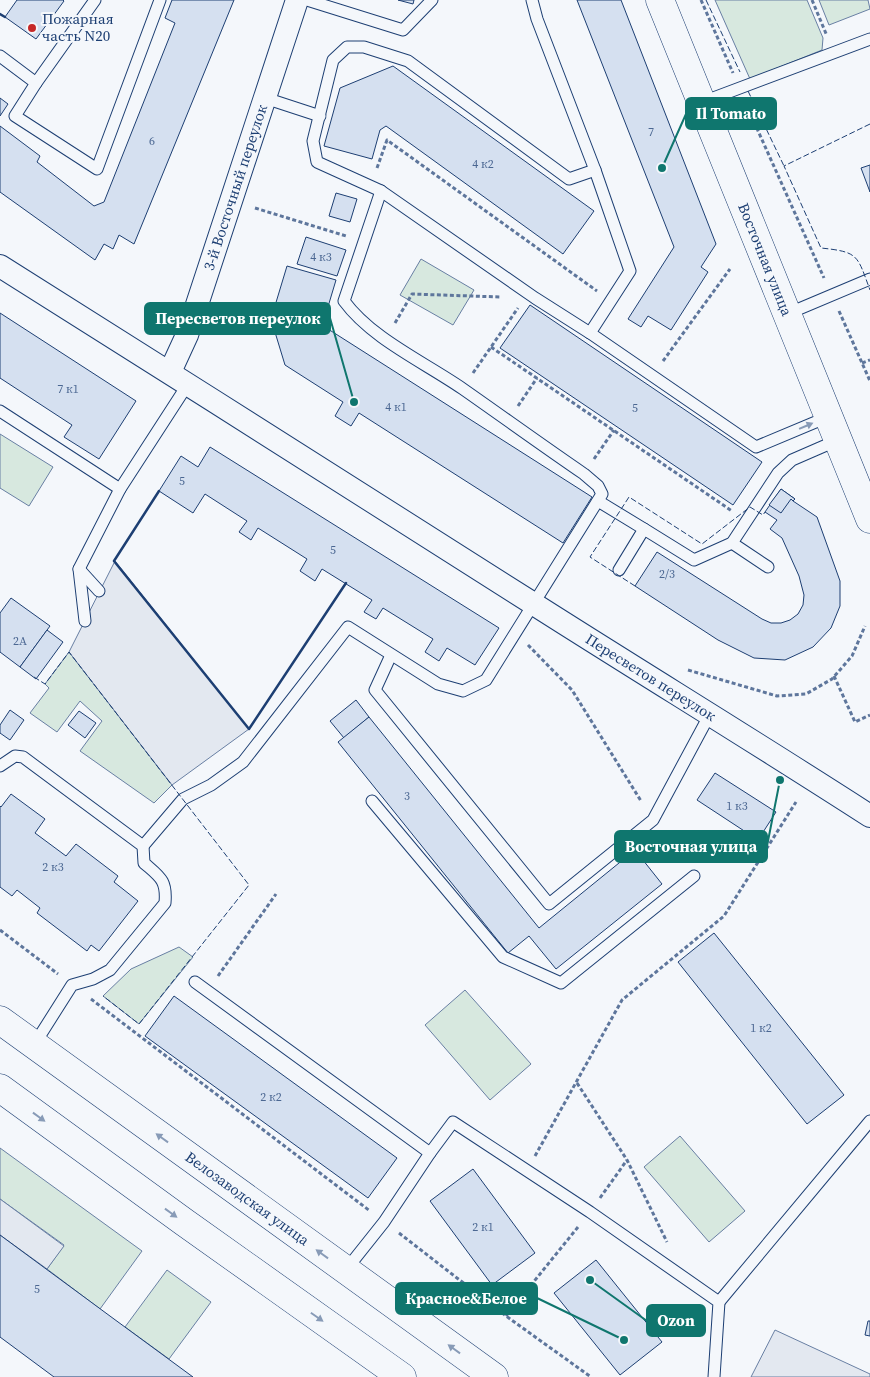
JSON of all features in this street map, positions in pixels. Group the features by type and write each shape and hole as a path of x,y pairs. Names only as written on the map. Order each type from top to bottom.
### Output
{"main road":[{"name":"Восточная улица","path":"660,0 700,103 870,519"},
{"name":"Велозаводская улица","path":"0,1020 494,1377"},
{"path":"0,1088 402,1377"}],"street":[{"name":"3-й Восточный переулок","path":"179,378 187,336 298,0"},
{"name":"Пересветов переулок","path":"0,266 870,816"}],"lane":[{"path":"95,0 15,116 97,169 160,0"},
{"path":"307,0 403,30 432,0"},
{"path":"532,0 537,19 595,170 630,271 590,333"},
{"path":"700,103 870,39"},
{"path":"595,170 569,179 408,61 364,47 347,47 333,60 313,141 317,162 376,188 530,298 590,333 756,447 834,428"},
{"path":"0,56 36,83"},
{"path":"265,98 320,116"},
{"path":"34,1045 72,985 92,979 110,970 165,903 166,890 160,878 144,863 143,846 183,799 211,785 243,762 348,627 438,684 463,691 486,680 602,494 598,486 584,474 355,316 344,301 363,241 376,188"},
{"path":"787,314 870,279"},
{"path":"85,621 79,569 179,378"},
{"path":"0,411 120,489"},
{"path":"598,501 694,560 732,543 778,473 834,428"},
{"path":"619,570 644,530"},
{"path":"732,543 768,567"},
{"path":"79,569 99,591"},
{"path":"391,655 375,690 550,904 653,820 710,714"},
{"path":"0,766 15,756 23,757 143,846"},
{"path":"372,800 503,957 561,983 694,876"},
{"path":"195,982 430,1154"},
{"path":"714,1377 719,1302 870,1121"},
{"path":"345,1270 384,1222 453,1122 527,1169 719,1302"}],"path":[{"path":"701,0 870,381"},
{"path":"812,0 834,53"},
{"path":"376,188 387,140 611,301"},
{"path":"255,208 363,241"},
{"path":"652,376 730,269"},
{"path":"386,339 412,294 530,298"},
{"path":"463,389 491,347 530,298"},
{"path":"491,347 732,511 737,503"},
{"path":"862,363 870,360"},
{"path":"508,421 537,378"},
{"path":"584,474 614,430"},
{"path":"682,669 777,696 806,694 832,679 852,656 865,626"},
{"path":"516,632 572,690 653,820"},
{"path":"834,676 855,722 870,714"},
{"path":"527,1169 622,1000 724,916 796,802"},
{"path":"207,991 276,894"},
{"path":"0,930 506,1316 591,1377"},
{"path":"576,1083 627,1160 683,1277"},
{"path":"506,1316 590,1212 627,1160"}],"shaded area":[{"path":"715,0 807,0 823,38 822,50 750,79"},
{"path":"819,0 868,0 870,9 829,25"},
{"path":"421,259 474,290 453,325 400,295"},
{"path":"0,434 53,467 29,506 0,488"},
{"path":"115,561 249,729 172,785 69,652"},
{"path":"69,652 172,785 154,803 80,751 102,721 80,701 57,732 30,713 49,688 45,684"},
{"path":"179,947 193,957 139,1024 103,996 131,969"},
{"path":"465,990 531,1064 490,1100 425,1025"},
{"path":"680,1136 745,1211 709,1242 644,1167"},
{"path":"0,1148 142,1251 100,1309 47,1269 64,1245 0,1199"},
{"path":"0,1199 64,1246 47,1269 0,1235"},
{"path":"167,1270 211,1302 169,1359 125,1327"},
{"path":"775,1330 870,1374 870,1377 751,1377"}],"building":[{"name":"Пожарная часть N20","path":"17,0 64,1 36,39 5,17"},
{"path":"172,0 234,0 134,244 119,235 113,249 104,244 95,260 0,192 0,126 40,156 37,162 94,206 104,202 175,23 165,18"},
{"path":"398,0 414,0 413,4"},
{"path":"577,0 621,0 716,244 701,267 708,272 671,330 648,316 641,327 628,319 674,247"},
{"path":"393,66 594,211 563,254 386,126 380,130 372,159 324,146 340,88"},
{"path":"0,98 8,104 0,116"},
{"path":"870,165 870,192 861,168"},
{"path":"336,193 357,199 350,222 329,216"},
{"path":"306,237 346,250 337,276 297,264"},
{"path":"287,266 336,280 324,320 328,329 592,497 563,543 359,413 351,426 335,416 343,402 285,365 271,319"},
{"path":"530,305 762,462 733,505 500,348"},
{"path":"0,313 136,401 99,459 64,437 72,425 0,378"},
{"path":"210,447 499,628 475,665 447,648 439,661 425,652 433,639 383,608 376,619 364,612 372,600 322,569 315,581 300,571 307,559 258,528 251,540 239,532 247,521 205,494 193,513 159,491 181,456 198,467"},
{"path":"781,489 795,499 793,501 817,517 840,581 840,606 831,628 813,647 785,660 754,658 718,640 635,586 657,552 762,619 771,623 781,623 790,620 798,614 803,605 804,595 799,576 782,538 770,529 777,520 765,512"},
{"path":"781,489 795,499 793,501 791,499 781,513 769,505"},
{"path":"11,598 50,626 20,667 0,652 0,613"},
{"path":"47,630 63,642 36,679 20,667"},
{"path":"356,700 369,717 344,738 330,721"},
{"path":"10,710 24,720 10,740 0,733 0,725"},
{"path":"79,711 96,723 85,738 68,725"},
{"path":"369,717 539,928 635,850 662,884 556,969 529,936 508,953 338,742"},
{"path":"715,773 776,812 758,840 697,800"},
{"path":"11,794 45,819 35,833 66,856 76,844 118,876 114,882 138,901 99,951 91,945 87,951 37,913 40,908 17,890 12,896 0,887 0,806"},
{"path":"714,933 844,1095 807,1124 678,962"},
{"path":"174,996 397,1158 368,1198 145,1036"},
{"path":"473,1169 535,1253 492,1285 430,1201"},
{"path":"0,1235 193,1377 54,1377 0,1337"},
{"path":"596,1260 662,1342 620,1375 554,1293"},
{"path":"868,1321 870,1321 870,1336 865,1335"}],"fence":[{"path":"706,0 740,72"},
{"path":"748,91 784,166"},
{"path":"870,124 784,166 821,248 843,251 855,257 859,262 870,290"},
{"path":"635,586 590,557 629,497 702,544 750,507 763,515 765,512"},
{"path":"34,677 45,684 69,652 249,885 139,1024 103,996"}],"wall":[{"path":"0,14 5,17"},
{"path":"159,491 114,561 249,729 346,583"}],"place":[{"name":"Пожарная часть N20","path":"32,28"},
{"name":"Il Tomato","path":"662,168"},
{"name":"Пересветов переулок","path":"354,402"},
{"name":"Восточная улица","path":"780,780"},
{"name":"Ozon","path":"590,1280"},
{"name":"Красное&Белое","path":"624,1340"}]}
